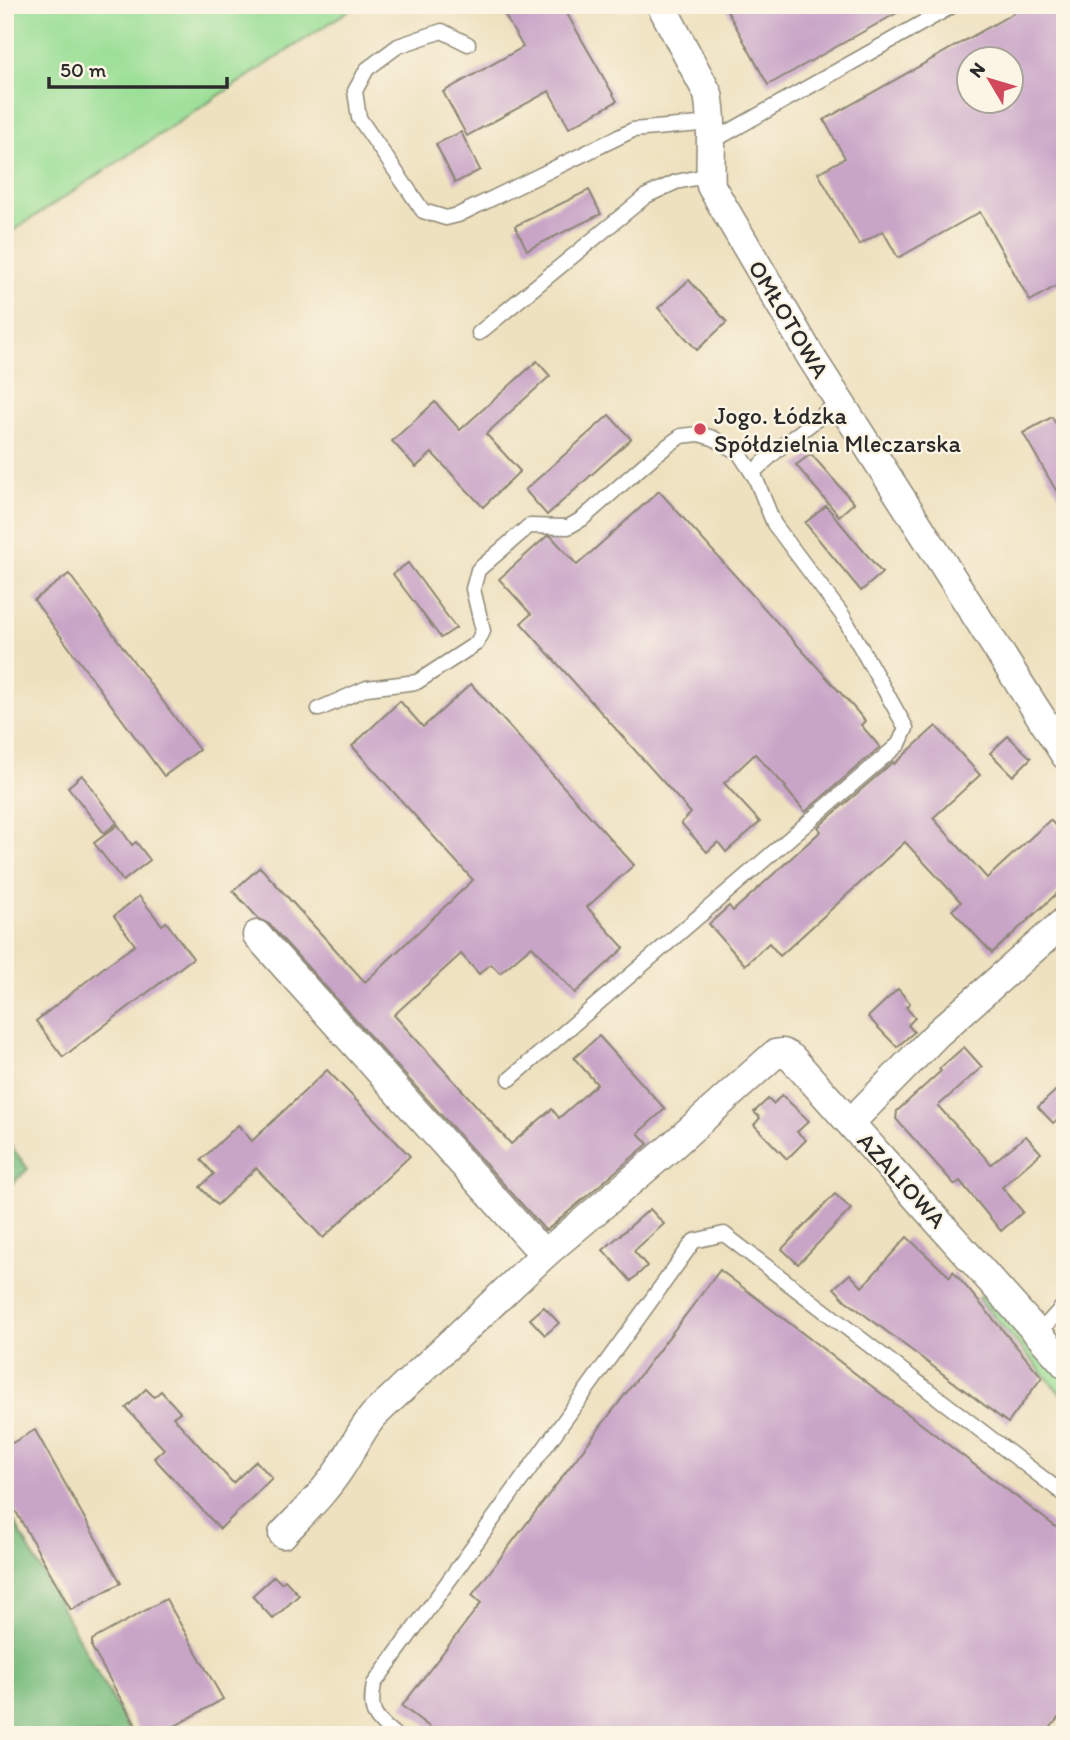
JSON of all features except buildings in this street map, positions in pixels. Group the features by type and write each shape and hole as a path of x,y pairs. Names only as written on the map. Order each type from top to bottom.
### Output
{"street":[{"name":"OMŁOTOWA","path":"661,5 708,94 711,108 711,186 811,357 1065,755"},
{"name":"AZALIOWA","path":"1065,921 938,1033 851,1122 1065,1364"},
{"path":"257,935 532,1241 546,1253"},
{"path":"283,1534 309,1508 341,1468 364,1426 374,1415 546,1253 775,1054 783,1053 792,1058 851,1122"}],"lane":[{"path":"468,44 442,31 398,46 367,69 355,91 359,118 423,211 446,218 458,215 633,130 711,133 954,5"},
{"path":"479,332 646,196 676,182 710,175"},
{"path":"752,473 839,402"},
{"path":"319,709 367,688 417,682 477,643 483,631 473,589 478,570 529,526 568,527 582,519 653,456 681,436 698,434 713,438 739,453 752,473 774,524 843,616 906,728 899,744 510,1079"},
{"path":"395,1735 377,1720 372,1699 374,1684 694,1241 724,1234 1065,1495"},
{"path":"1038,1334 1065,1304"}],"green space":[{"path":"5,5 357,5 5,236"},
{"path":"5,1138 28,1169 5,1191"},
{"path":"987,1290 1065,1376 1065,1399 978,1298"},
{"path":"5,1505 132,1735 5,1735"}],"waterway":[{"path":"5,1726 10,1735"}],"place":[{"name":"Jogo. Łódzka Spółdzielnia Mleczarska","path":"700,429"}]}
